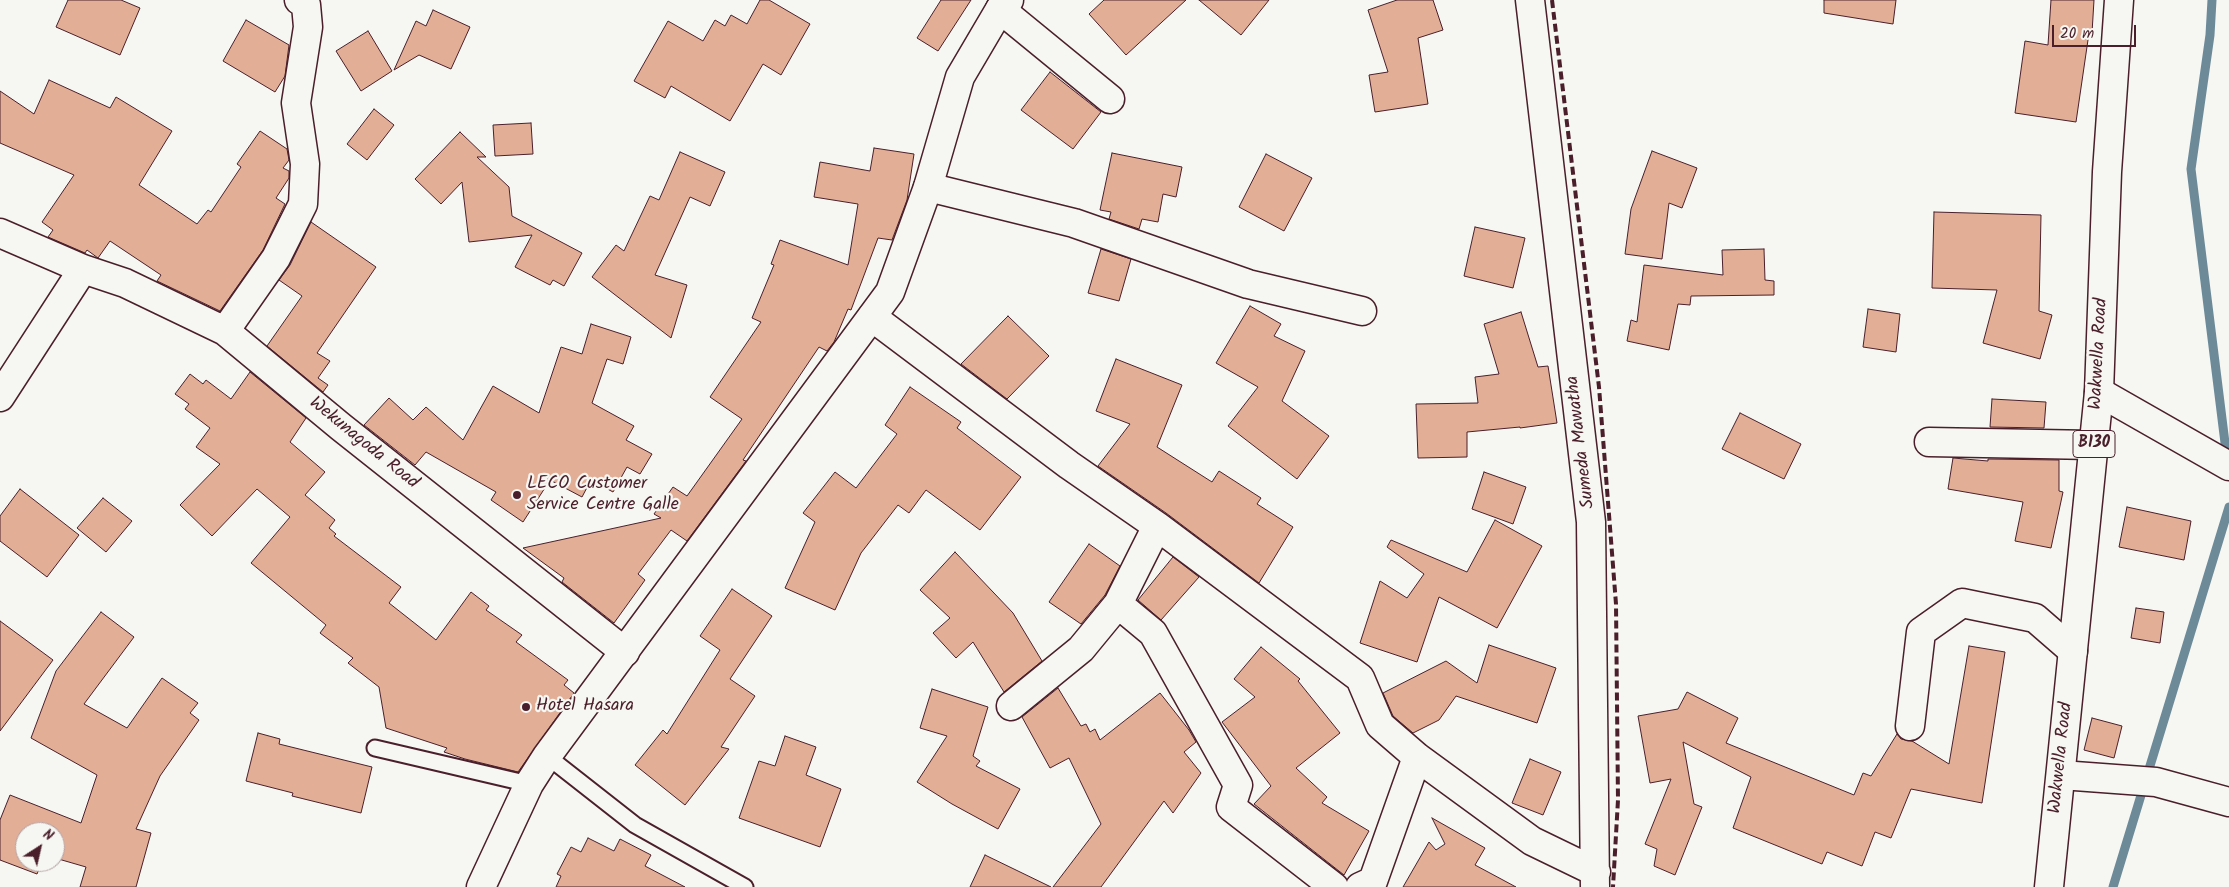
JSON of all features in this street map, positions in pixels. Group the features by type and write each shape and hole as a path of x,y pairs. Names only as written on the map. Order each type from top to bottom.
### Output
{"street":[{"path":"225,331 276,258 303,204 305,164 296,103 308,27 306,5 299,0"},
{"name":"Sumeda Mawatha","path":"1530,0 1591,522 1595,880"},
{"name":"Wakwella Road","path":"2049,887 2099,392 2107,172 2119,0"},
{"path":"481,887 529,784 547,756 890,292 928,187 960,77 1005,4 1110,99"},
{"path":"928,187 1074,223 1248,284 1362,312"},
{"name":"Wekunagoda Road","path":"0,231 83,269 125,283 225,331 340,427 624,652"},
{"path":"0,397 83,269"},
{"path":"872,317 1068,465 1157,526 1360,678 1380,725 1417,757 1532,841 1595,880"},
{"path":"2099,392 2222,462"},
{"path":"1929,442 2094,446"},
{"path":"1011,706 1082,650 1118,604 1157,526"},
{"path":"1910,726 1921,632 1962,603 2035,618 2073,651"},
{"path":"1118,604 1154,634 1182,684 1238,785 1231,806 1334,887"},
{"path":"1360,887 1373,881 1417,757"},
{"path":"2061,775 2156,782 2229,802"}],"lane":[{"path":"374,748 529,784"},
{"path":"547,756 635,826 745,887"}],"building":[{"path":"68,0 121,0 140,8 120,55 56,27"},
{"path":"760,0 769,0 810,24 781,75 763,64 730,121 671,86 665,98 634,81 668,21 703,41 715,20 725,26 731,15 747,24"},
{"path":"941,0 971,0 938,51 917,38"},
{"path":"1104,0 1186,0 1126,55 1089,14"},
{"path":"1199,0 1269,0 1241,35"},
{"path":"1397,0 1433,0 1443,30 1418,38 1428,104 1375,112 1369,75 1388,72 1368,10"},
{"path":"1824,0 1896,0 1893,24 1824,13"},
{"path":"2051,0 2094,0 2092,33 2089,33 2076,122 2015,113 2025,41 2048,45"},
{"path":"433,10 470,27 451,69 419,55 394,70 416,21 426,26"},
{"path":"246,20 289,45 285,76 275,92 223,61"},
{"path":"368,31 392,71 361,91 336,51"},
{"path":"1050,72 1101,112 1073,149 1021,110"},
{"path":"49,80 110,108 116,97 172,131 139,185 197,224 208,210 211,212 241,167 237,164 260,131 287,149 289,160 283,168 289,171 289,178 276,198 285,204 263,250 220,311 157,281 161,275 110,241 98,258 87,250 85,253 48,237 53,230 42,222 74,175 0,143 0,91 34,114"},
{"path":"374,109 394,125 367,160 347,144"},
{"path":"531,123 533,154 495,156 493,125"},
{"path":"460,132 486,157 477,157 509,187 512,216 582,253 564,286 553,280 550,285 515,267 532,235 469,242 462,182 441,204 415,179"},
{"path":"874,148 914,154 907,200 892,240 878,238 851,310 848,309 834,342 827,351 819,347 743,460 746,461 687,541 671,530 638,574 645,580 614,623 562,582 564,578 523,548 661,518 654,514 673,487 687,496 742,419 710,397 761,322 752,318 774,265 771,264 780,240 848,265 858,204 814,197 820,162 870,171"},
{"path":"1652,151 1697,168 1682,208 1669,203 1662,259 1625,254 1631,209"},
{"path":"680,152 725,172 710,206 690,197 655,275 687,285 671,338 592,277 616,245 624,251 650,196 659,200"},
{"path":"1112,153 1182,167 1176,197 1163,194 1158,222 1142,219 1139,229 1109,219 1111,212 1100,210"},
{"path":"1266,154 1312,178 1284,231 1239,207"},
{"path":"1934,212 2041,215 2039,311 2052,315 2040,359 1983,343 1997,290 1932,288"},
{"path":"311,222 376,267 317,353 330,361 318,378 328,385 323,392 267,346 302,296 279,280 290,265"},
{"path":"1475,227 1525,238 1513,288 1464,276"},
{"path":"1101,249 1131,259 1119,301 1088,293"},
{"path":"1764,249 1765,280 1774,281 1774,295 1691,296 1690,305 1678,304 1669,350 1627,341 1631,320 1637,322 1644,265 1723,275 1722,250"},
{"path":"1250,306 1281,324 1274,336 1305,351 1282,401 1329,436 1297,479 1228,426 1258,387 1216,363"},
{"path":"1868,309 1900,314 1896,352 1863,347"},
{"path":"1521,312 1538,367 1548,366 1557,423 1467,432 1467,457 1418,458 1416,404 1478,403 1475,377 1499,374 1484,324"},
{"path":"1008,316 1049,356 1007,399 961,364"},
{"path":"591,324 631,337 623,364 607,359 592,403 634,426 626,440 652,454 640,474 627,467 613,492 591,480 582,497 550,480 523,522 491,500 496,492 426,452 415,465 364,425 389,398 413,420 426,407 463,440 493,386 539,413 561,347 582,354"},
{"path":"1116,359 1182,385 1157,447 1212,482 1219,471 1261,498 1257,504 1293,527 1259,583 1166,513 1098,466 1130,424 1096,411"},
{"path":"250,372 306,418 290,442 325,472 305,495 335,520 329,528 336,534 334,536 401,587 389,603 436,640 471,592 489,606 486,610 522,635 516,642 568,680 564,685 574,693 518,772 444,752 447,748 386,728 379,687 348,663 353,658 320,633 326,625 251,563 290,517 257,489 212,536 180,505 220,464 196,447 210,428 185,409 189,404 175,394 190,374 203,384 206,380 231,399"},
{"path":"910,387 961,422 957,428 1021,477 980,530 926,490 909,513 898,505 861,553 835,610 785,588 815,522 803,513 835,472 856,488 897,434 885,425"},
{"path":"1992,399 2046,402 2044,428 1990,427"},
{"path":"1740,413 1801,444 1784,479 1722,449"},
{"path":"1953,458 1988,461 1988,459 2059,460 2059,491 2063,492 2051,548 2015,541 2023,502 1948,489"},
{"path":"1484,472 1526,487 1513,524 1472,509"},
{"path":"20,489 79,535 47,577 0,541 0,516"},
{"path":"103,498 132,521 106,552 77,528"},
{"path":"2127,507 2191,521 2184,560 2119,547"},
{"path":"1495,520 1542,546 1497,628 1439,597 1417,662 1360,643 1380,581 1407,598 1424,574 1387,547 1391,540 1467,572"},
{"path":"1089,544 1120,566 1105,595 1081,624 1049,602"},
{"path":"955,552 1013,613 1042,661 1004,692 973,642 956,658 933,633 950,618 920,590"},
{"path":"1173,557 1199,577 1161,620 1138,600"},
{"path":"732,589 772,616 730,679 755,696 721,747 729,749 685,805 635,765 663,730 667,734 720,650 700,636"},
{"path":"2136,608 2164,612 2160,643 2131,638"},
{"path":"101,612 134,637 84,704 127,728 162,678 198,703 190,713 199,720 160,776 136,829 151,833 136,887 80,887 86,867 65,861 65,822 15,822 15,866 0,860 0,820 10,795 81,823 97,775 31,738 56,671"},
{"path":"0,621 53,660 0,731"},
{"path":"1489,645 1556,668 1537,723 1456,696 1439,720 1413,733 1393,716 1383,693 1446,661 1477,683"},
{"path":"1969,646 2005,652 1982,803 1911,789 1891,838 1875,832 1862,866 1827,852 1822,864 1733,828 1751,777 1683,742 1694,804 1702,807 1675,875 1654,866 1657,849 1645,844 1671,779 1650,783 1638,716 1678,709 1687,692 1738,718 1726,743 1854,795 1863,773 1871,776 1897,734 1901,739 1912,741 1949,764"},
{"path":"1261,647 1300,679 1298,681 1340,733 1296,768 1327,797 1322,803 1369,831 1344,875 1254,804 1271,786 1222,722 1255,697 1234,679"},
{"path":"1058,688 1081,726 1086,724 1090,732 1095,729 1100,740 1160,693 1196,742 1184,752 1201,773 1173,813 1164,801 1101,887 1053,887 1101,824 1069,758 1050,768 1022,717"},
{"path":"932,689 988,707 973,756 980,761 976,766 1020,789 998,829 917,782 947,736 920,728"},
{"path":"2092,718 2122,726 2114,758 2084,750"},
{"path":"258,733 280,739 279,744 372,767 361,813 292,796 293,793 246,781"},
{"path":"785,736 816,747 806,775 841,789 820,847 739,818 759,761 775,766"},
{"path":"1530,759 1561,772 1543,815 1512,803"},
{"path":"1432,818 1485,848 1475,865 1516,887 1403,887 1429,842 1436,850 1445,844"},
{"path":"588,838 614,851 620,839 651,855 645,866 685,887 556,887 561,876 557,874 571,847 581,852"},
{"path":"985,855 1051,887 970,887"}],"waterway":[{"path":"2212,0 2210,35 2191,169 2227,459"},
{"path":"2113,887 2229,507"}],"railway":[{"path":"1552,0 1599,387 1616,604 1618,800 1613,887"}],"place":[{"name":"LECO Customer Service Centre Galle","path":"517,495"},
{"name":"Hotel Hasara","path":"526,707"}]}
